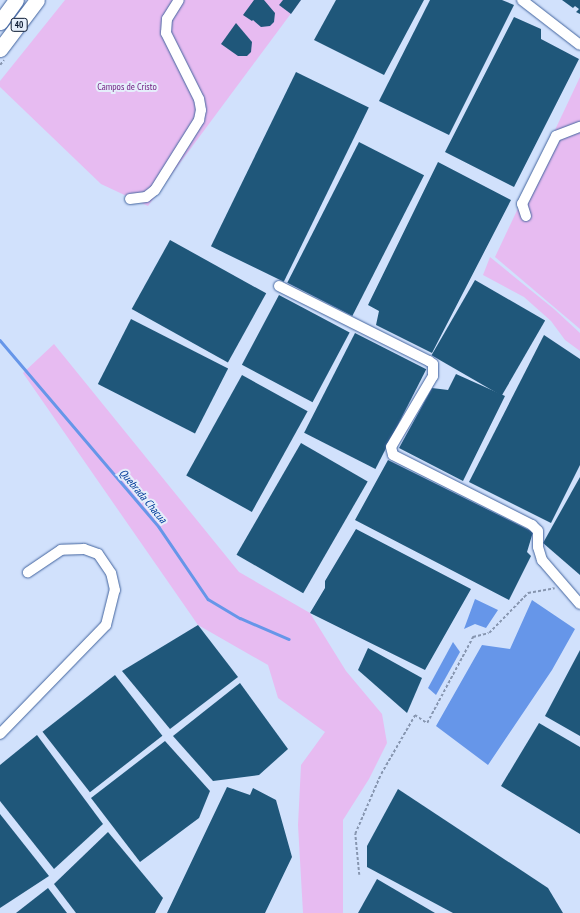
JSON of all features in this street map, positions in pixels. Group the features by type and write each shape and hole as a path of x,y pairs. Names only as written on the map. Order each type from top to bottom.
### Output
{"highway":[{"name":"40","path":"0,22 16,0"},
{"name":"40","path":"0,49 37,0"}],"street":[{"path":"130,199 146,197 155,190 200,120 201,110 199,99 166,33 167,20 179,0"},
{"path":"522,0 580,45"},
{"path":"526,216 522,204 556,136 580,127"},
{"path":"279,286 433,364 433,376 391,447 393,455 532,525 538,530 538,547 542,560 580,604"},
{"path":"0,734 106,625 115,590 111,573 98,554 84,549 60,550 28,572"}],"path":[{"path":"359,875 355,834 380,774 415,715 427,723 473,637 489,633 528,593 565,586"}],"green space":[{"name":"Campos de Cristo","path":"65,0 301,0 148,206 101,184 0,87 0,81"},
{"path":"580,77 580,329 495,257"},
{"path":"490,257 554,309 580,333 580,351 565,340 551,321 524,297 483,275"},
{"path":"54,344 239,572 310,613 346,671 382,714 387,743 369,779 343,820 343,913 303,913 298,825 301,765 325,732 278,698 268,665 198,625 23,373"}],"water":[{"path":"475,599 498,610 486,628 475,624 464,629"},
{"path":"532,600 575,629 552,670 488,765 436,726 482,645 510,649"},
{"path":"453,642 460,652 436,695 428,688"}],"building":[{"path":"254,0 264,0 275,13 274,22 270,26 261,27 253,20 252,21 243,15"},
{"path":"283,0 301,0 291,14 279,5"},
{"path":"336,0 424,0 384,75 314,40"},
{"path":"430,0 502,0 514,5 449,135 379,101"},
{"path":"562,0 580,0 580,14 576,12 579,9 575,6 573,8"},
{"path":"514,17 541,29 541,39 579,59 514,187 445,152"},
{"path":"236,23 252,42 251,52 247,56 238,56 221,44"},
{"path":"296,72 369,108 284,282 211,246"},
{"path":"359,142 424,175 352,316 287,283"},
{"path":"438,162 511,200 432,353 376,325 379,311 368,305"},
{"path":"170,240 266,293 228,362 132,309"},
{"path":"475,280 545,320 502,396 432,355"},
{"path":"279,295 350,333 313,402 242,365"},
{"path":"131,319 228,368 195,434 98,384"},
{"path":"355,333 426,369 375,469 304,433"},
{"path":"544,335 580,359 580,465 551,523 469,482"},
{"path":"456,374 505,396 463,481 399,448 432,388 448,390"},
{"path":"242,375 308,411 252,512 186,476"},
{"path":"301,443 368,482 303,593 236,555"},
{"path":"388,460 533,532 527,552 531,556 509,600 355,520"},
{"path":"580,477 580,575 543,543"},
{"path":"356,529 471,589 425,670 310,613 325,588 325,581"},
{"path":"198,625 238,677 170,729 122,671"},
{"path":"368,648 422,678 407,713 358,670"},
{"path":"580,650 580,736 545,716"},
{"path":"115,675 162,736 90,792 43,732"},
{"path":"240,683 288,749 259,775 213,781 173,736"},
{"path":"539,723 580,747 580,834 501,786"},
{"path":"37,735 103,824 54,869 0,801 0,765"},
{"path":"165,741 210,791 199,818 140,862 91,798"},
{"path":"227,787 250,795 253,788 276,800 292,857 265,913 167,913"},
{"path":"398,789 548,888 563,913 453,913 367,867 367,846"},
{"path":"0,814 49,876 0,908"},
{"path":"108,832 163,898 155,913 76,913 54,884"},
{"path":"377,879 435,913 358,913"},
{"path":"48,888 67,913 16,913"}],"waterway":[{"name":"Quebrada Chacua","path":"0,340 159,527 208,599 240,618 289,639"}]}
